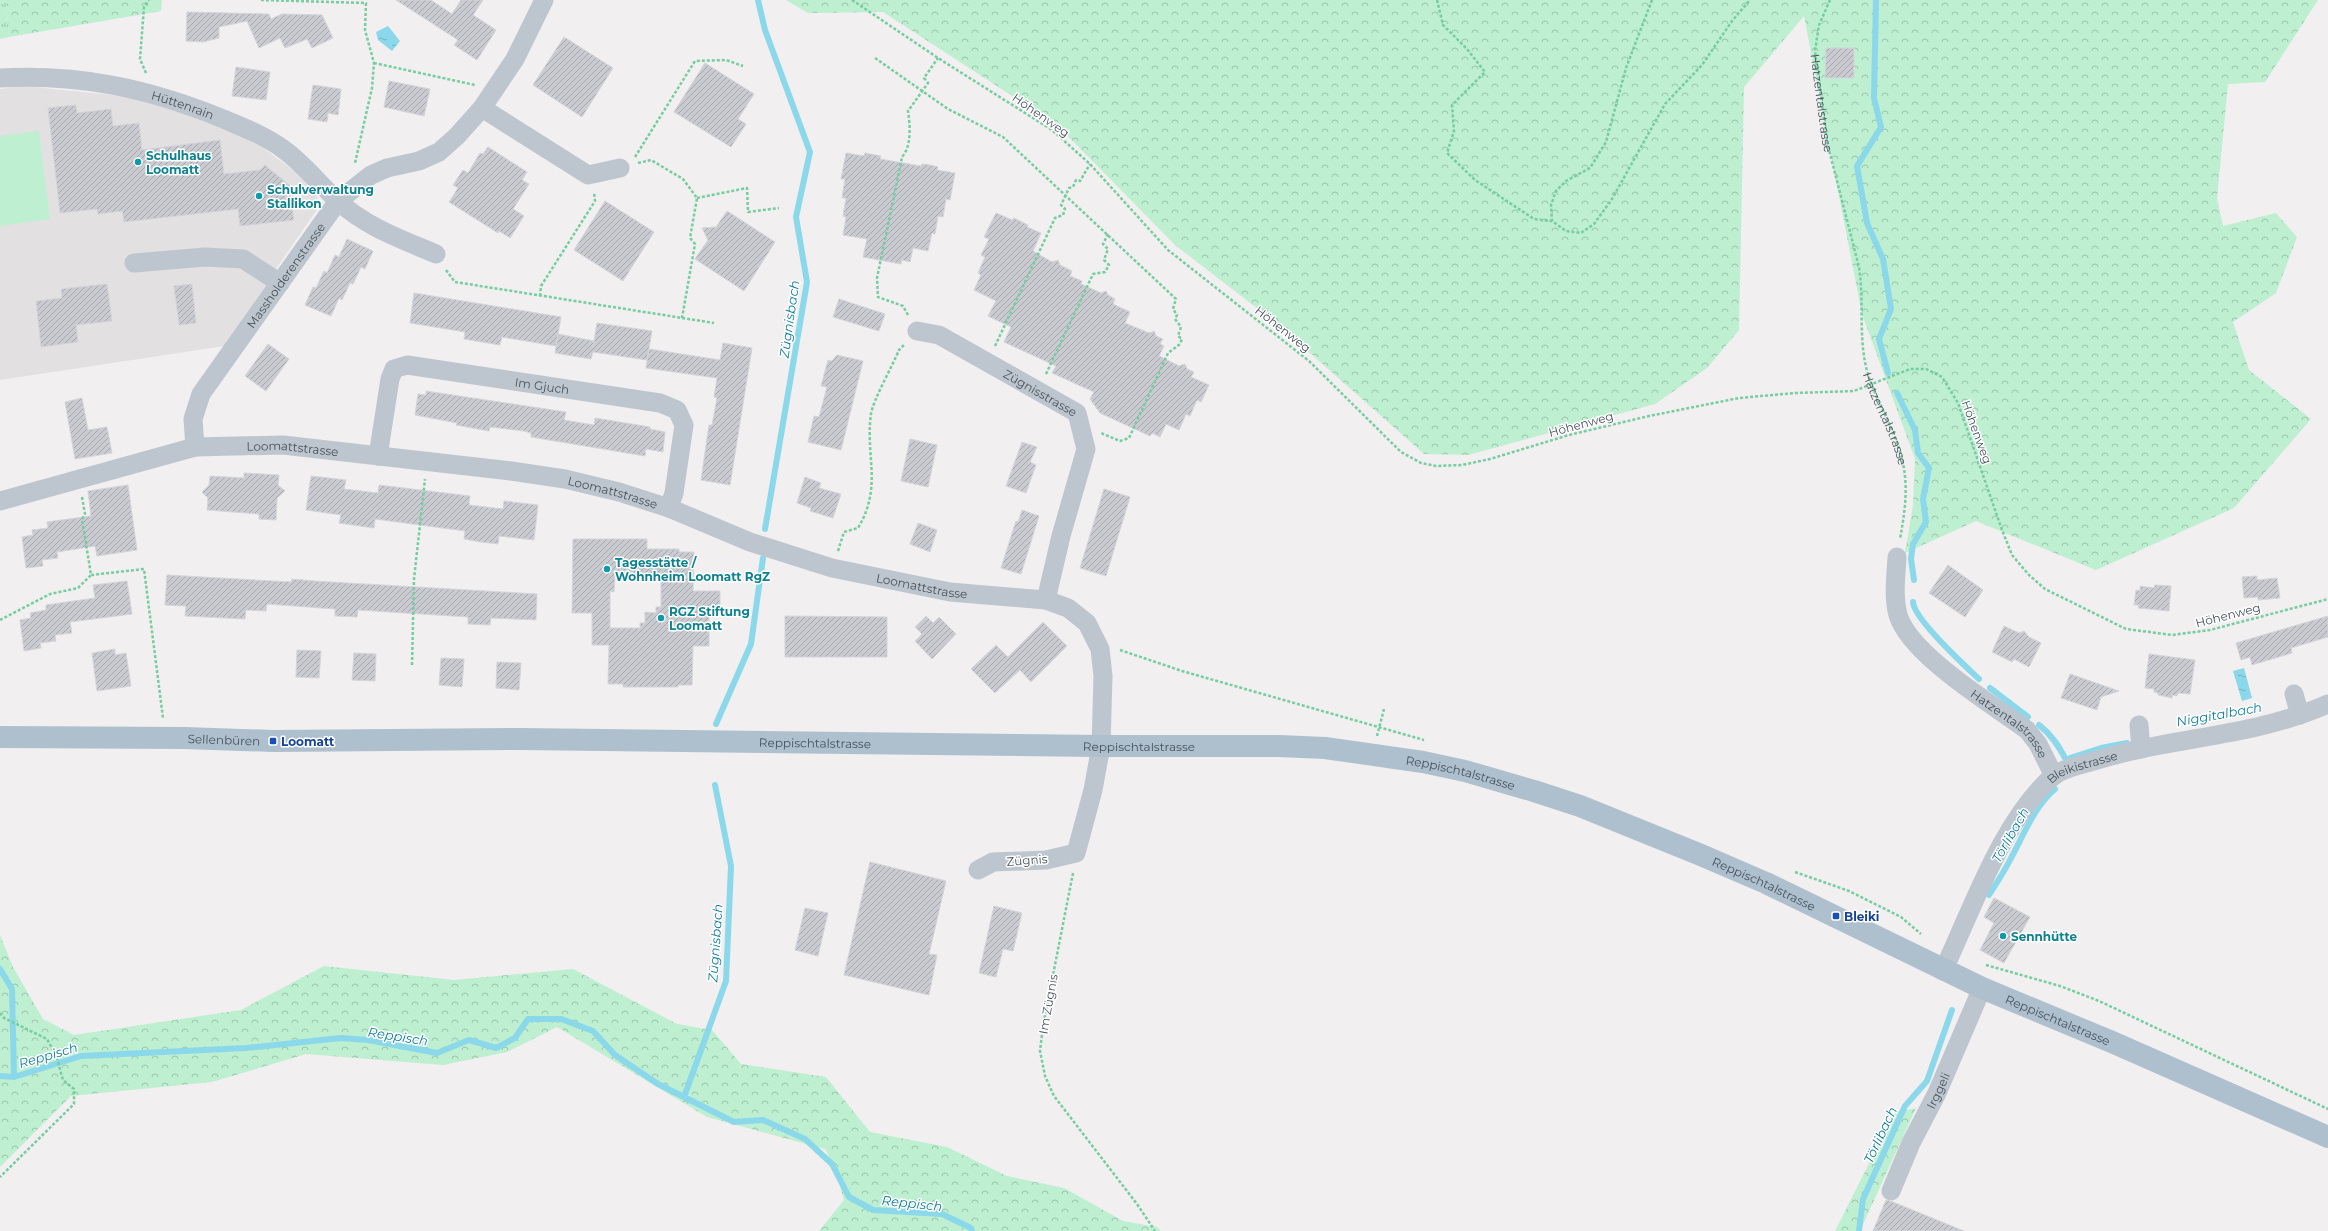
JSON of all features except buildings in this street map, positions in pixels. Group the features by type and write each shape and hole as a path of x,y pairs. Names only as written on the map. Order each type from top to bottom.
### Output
{"main road":[{"name":"Sellenbüren","path":"0,737 273,740 520,739"},
{"name":"Reppischtalstrasse","path":"520,739 1101,746 1279,746 1373,754 1465,771 1580,806 1766,883 1982,988 2112,1042 2328,1137"}],"street":[{"name":"Massholderenstrasse","path":"195,447 192,419 201,394 338,201 357,184 387,168 419,161 439,152 457,136 482,108 515,59 544,0"},
{"name":"Hüttenrain","path":"0,78 27,77 73,79 137,89 167,97 257,133 283,148 305,167 338,201 369,225 436,254"},
{"path":"482,108 588,174 625,167"},
{"path":"134,263 205,257 243,259 280,283"},
{"name":"Zügnisstrasse","path":"917,331 939,336 1077,412 1086,449 1061,536 1046,600"},
{"name":"Im Gjuch","path":"378,456 390,379 394,369 407,366 660,403 678,410 684,425 674,493 669,508"},
{"name":"Loomattstrasse","path":"0,501 78,478 195,447 283,445 428,461 565,479 619,492 669,508 750,542 832,568 950,592 1046,600 1068,608 1087,623 1100,649 1103,676 1101,746"},
{"name":"Hatzentalstrasse","path":"1897,558 1894,594 1899,616 1910,638 1930,659 2027,730 2038,744 2054,776"},
{"path":"2294,694 2300,715"},
{"name":"Bleikistrasse","path":"1943,970 1981,888 2011,830 2041,788 2054,776 2105,757 2280,722 2328,704"},
{"path":"2139,725 2141,749"},
{"path":"1076,853 1093,790 1101,746"},
{"name":"Zügnis","path":"978,870 993,862 1046,860 1076,853"},
{"name":"Irggeli","path":"1891,1191 1911,1143 1937,1093 1982,988"}],"path":[{"path":"149,0 144,7 140,59 146,73 166,86 167,97"},
{"path":"261,0 366,2 366,30 374,63 372,88 353,173 357,184"},
{"name":"Höhenweg","path":"852,0 938,58 1052,130 1090,164 1168,250 1308,361 1401,452 1421,463 1436,466 1462,465 1490,459 1569,435 1664,413 1739,398 1795,393 1854,391 1910,369 1926,369 1942,377 1958,403 2012,555 2028,575 2045,589 2070,603 2126,628 2172,635 2210,630 2328,599"},
{"path":"1437,0 1443,25 1467,49 1485,72 1452,105 1454,131 1447,153 1475,180 1534,219 1552,221 1566,231 1581,233 1594,224 1612,199 1665,104 1702,65 1732,21 1750,0"},
{"path":"1552,221 1550,205 1556,191 1566,181 1590,168 1606,142 1626,68 1652,0"},
{"name":"Hatzentalstrasse","path":"1830,0 1819,25 1815,51 1827,142 1859,268 1862,288 1863,344 1871,384 1894,435 1903,460 1907,483 1906,504 1897,558"},
{"path":"875,58 948,109 1003,137 1176,299 1173,309 1177,314 1175,319 1181,327 1178,336 1182,339 1180,344 1168,353 1129,438 1120,441 1107,434 1081,430"},
{"path":"832,568 844,532 858,528 868,511 872,492 872,414 899,350 917,331 903,306 878,297 877,278 902,157 906,153 910,126 908,111 928,83 924,78 938,58"},
{"path":"625,167 695,61 726,60 743,66"},
{"path":"374,63 495,89"},
{"path":"625,167 651,160 683,179 697,198 690,238 695,244 682,318"},
{"path":"987,363 1055,218 1063,215 1066,208 1062,205 1070,187 1073,187 1076,180 1080,181 1090,164"},
{"path":"540,296 541,286 595,200 592,174"},
{"path":"697,198 747,188 748,212 779,208"},
{"path":"1038,391 1093,274 1105,272 1109,265 1104,260 1108,249 1103,244 1108,234"},
{"path":"436,254 455,282 714,323"},
{"path":"412,665 414,579 428,461"},
{"path":"78,478 85,514 82,519 91,575"},
{"path":"0,620 50,594 78,588 91,575 144,569 163,720 170,720"},
{"path":"1373,754 1384,709"},
{"name":"Im Zügnis","path":"1076,853 1043,1026 1040,1051 1044,1076 1054,1096 1137,1204 1155,1231"},
{"path":"0,1013 4,1018 28,1028 47,1039 56,1055 62,1080 74,1089 74,1104 0,1177"}],"shaded area":[{"path":"23,86 142,98 251,139 316,187 318,208 278,266 231,345 0,380 0,89"}],"green space":[{"path":"0,0 12,0 6,5 9,37 0,39"},
{"path":"12,0 162,0 161,11 9,37 6,4"},
{"path":"786,0 2318,0 2265,82 2228,84 2217,198 2223,226 2276,213 2297,237 2276,293 2233,322 2249,370 2311,419 2234,508 2096,570 1976,521 1905,553 1913,505 1915,459 1862,314 1804,16 1744,87 1739,330 1707,368 1655,404 1468,455 1424,454 1275,322 1175,245 1057,125 883,12 808,13"},
{"path":"39,131 50,219 0,226 0,136"},
{"path":"0,935 13,967 43,1019 74,1035 241,1010 324,966 454,980 573,969 677,1024 712,1030 741,1064 826,1077 870,1132 947,1147 1007,1176 1064,1188 1123,1221 1157,1227 1161,1231 819,1231 844,1200 834,1167 825,1149 707,1117 557,1027 507,1052 443,1065 306,1054 212,1082 71,1096 0,1167"},
{"path":"1916,1108 1860,1231 1835,1231 1895,1112"}],"water":[{"path":"388,26 400,41 392,51 378,40 376,32"},
{"path":"2244,668 2252,698 2242,701 2233,671"}],"waterway":[{"name":"Zügnisbach","path":"758,0 765,30 810,152 796,217 807,282 765,529"},
{"path":"1876,0 1874,98 1881,127 1857,166 1867,223 1883,259 1891,309 1879,339 1888,373"},
{"path":"1897,393 1915,430 1918,453 1929,468 1923,499 1926,522 1913,544 1911,559 1914,580"},
{"name":"Zügnisbach","path":"716,724 751,644 763,558"},
{"path":"1913,602 1916,610 1931,630 1979,679"},
{"path":"1990,688 2028,717"},
{"path":"2039,725 2055,741 2066,760"},
{"name":"Niggitalbach","path":"2070,758 2101,748 2127,743"},
{"name":"Zügnisbach","path":"684,1097 726,981 731,866 715,785"},
{"name":"Törlibach","path":"1989,895 2005,869 2035,813 2047,796 2055,789"},
{"path":"0,969 12,989 14,1077"},
{"name":"Törlibach","path":"1859,1231 1863,1199 1905,1106 1927,1081 1952,1010"},
{"name":"Reppisch","path":"0,1076 14,1077 81,1056 246,1048 341,1038 368,1040 437,1053 469,1040 496,1048 515,1038 528,1019 561,1019 593,1031 615,1055 658,1084 734,1122 763,1120 805,1139 832,1164 849,1197 873,1210 942,1214 971,1228 972,1231"}],"place":[{"name":"Schulhaus Loomatt","path":"138,162"},
{"name":"Schulverwaltung Stallikon","path":"259,196"},
{"name":"Tagesstätte / Wohnheim Loomatt RgZ","path":"607,569"},
{"name":"RGZ Stiftung Loomatt","path":"661,618"},
{"name":"Loomatt","path":"273,741"},
{"name":"Bleiki","path":"1836,916"},
{"name":"Sennhütte","path":"2003,936"}]}
